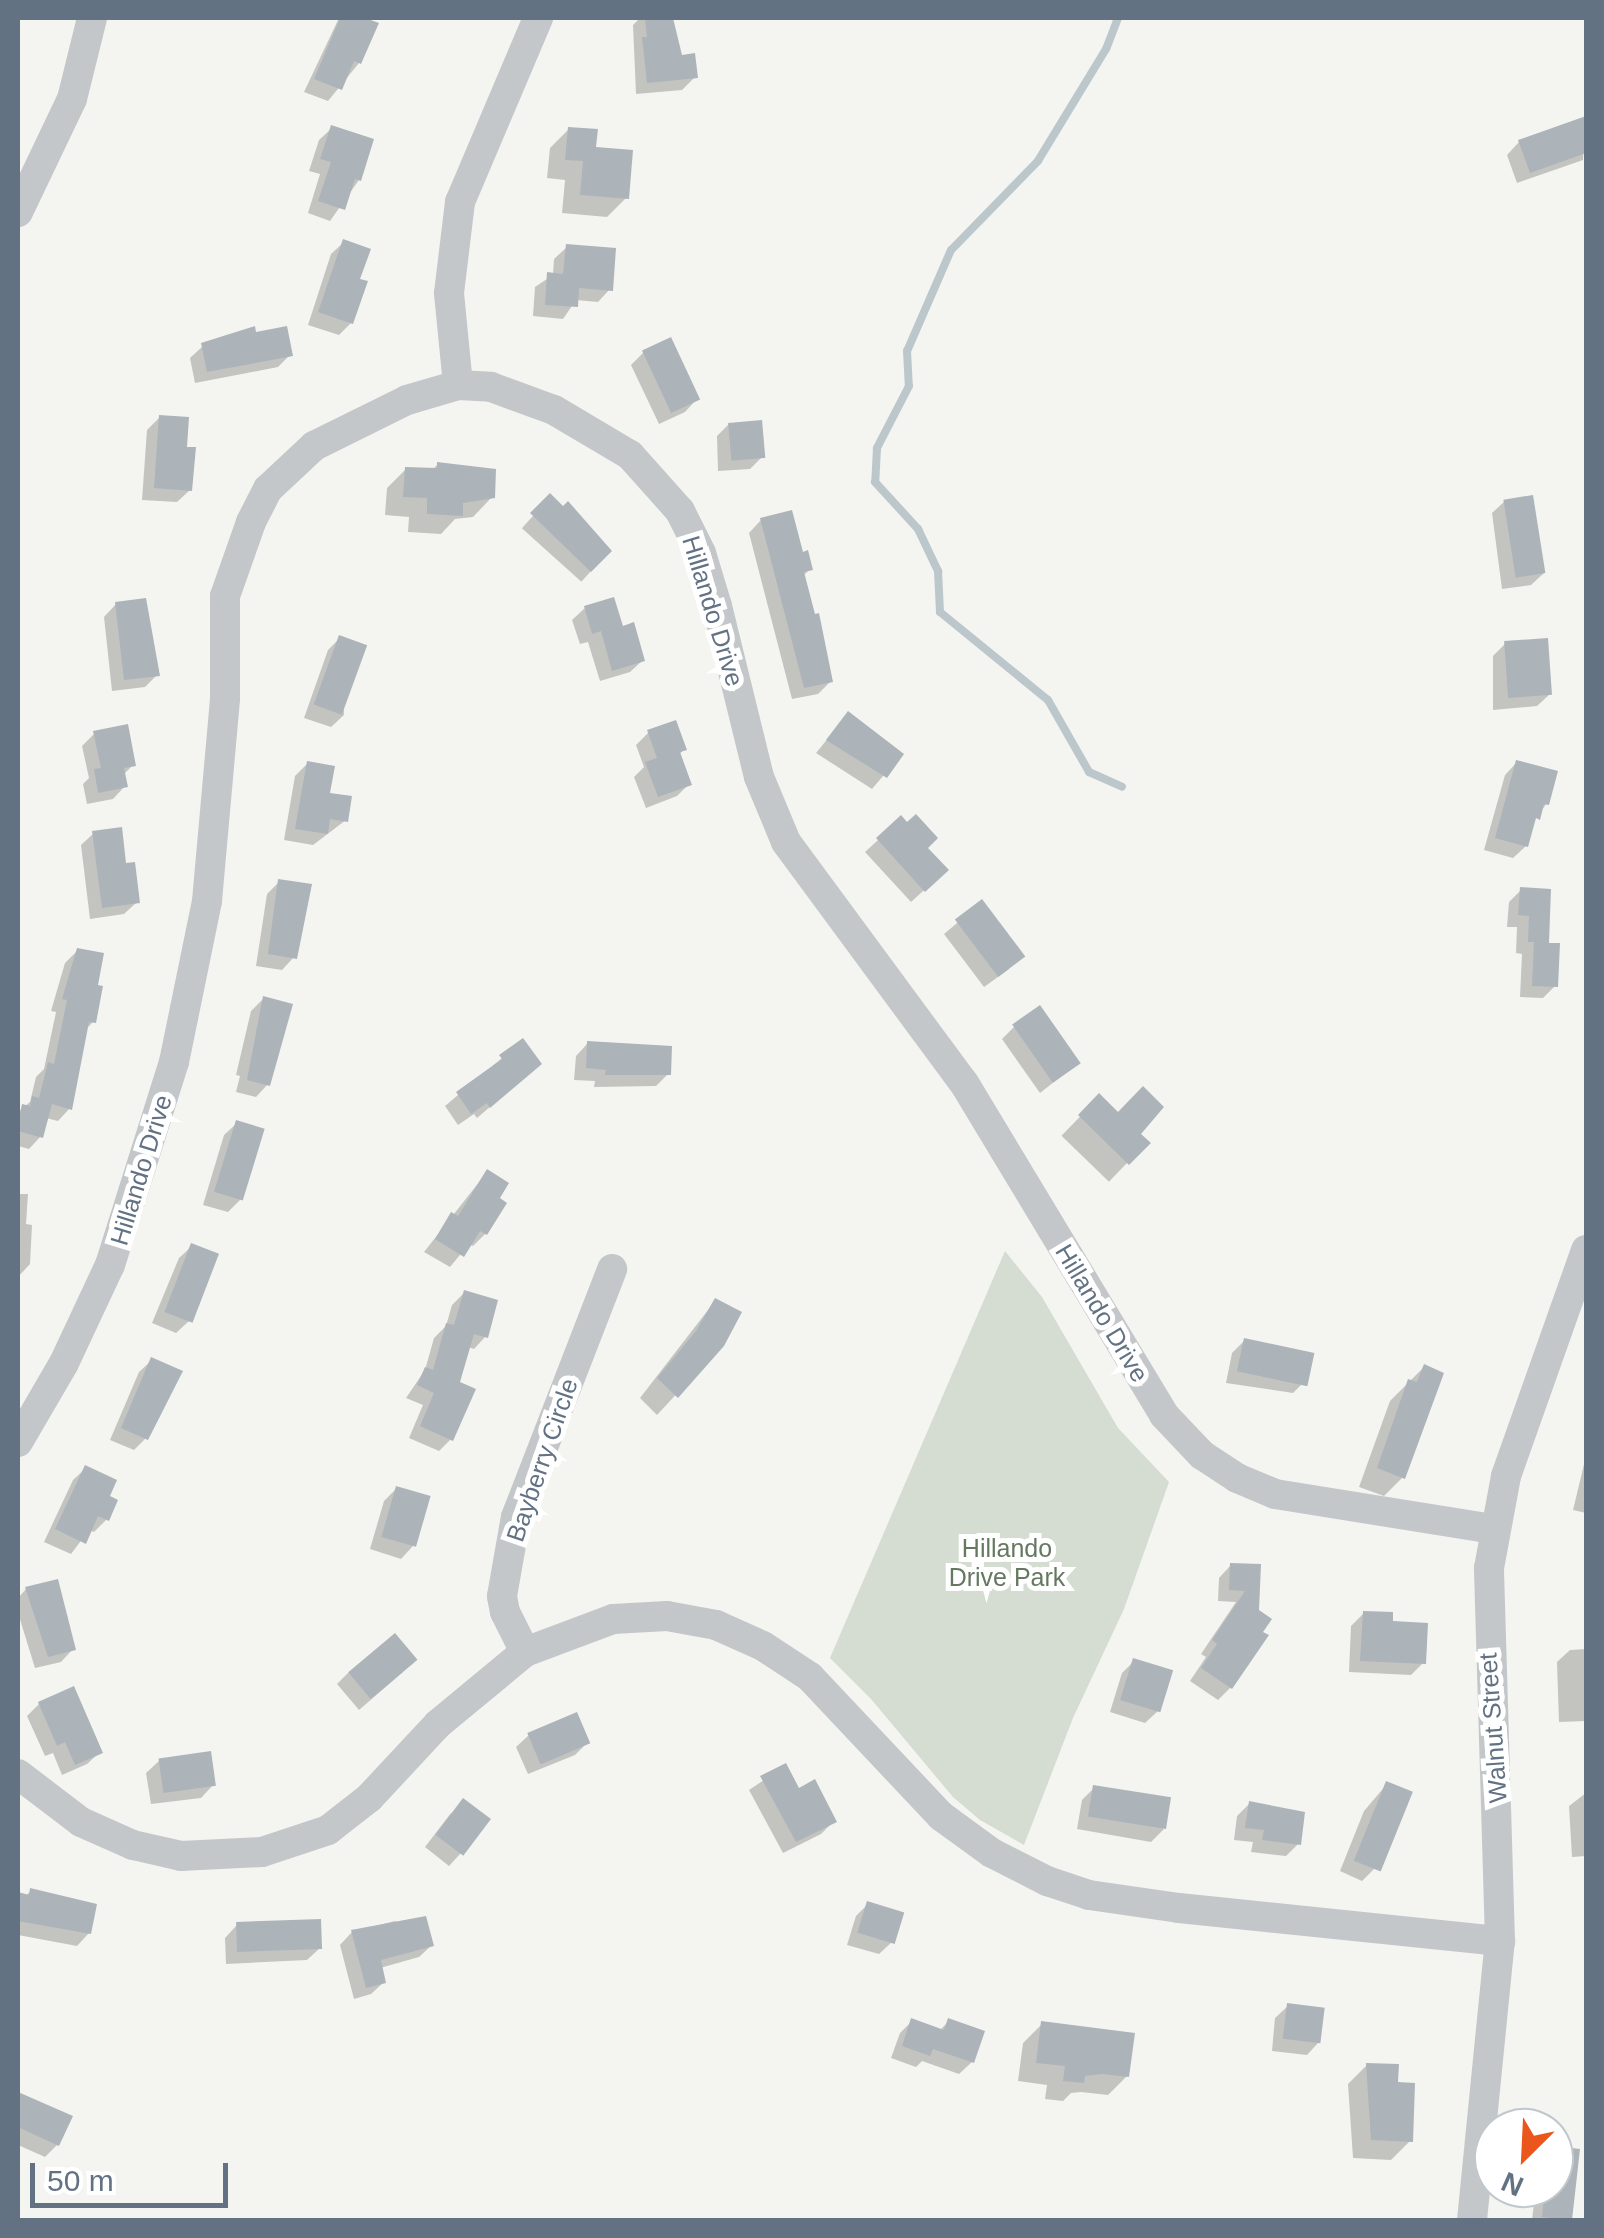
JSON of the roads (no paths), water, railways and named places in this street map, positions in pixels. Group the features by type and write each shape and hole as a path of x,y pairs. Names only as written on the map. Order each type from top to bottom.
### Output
{"street":[{"path":"18,212 72,99 92,18"},
{"path":"458,385 449,293 460,202 538,18"},
{"name":"Hillando Drive","path":"18,1442 64,1363 110,1265 174,1062 206,901 224,698 225,596 251,522 268,489 314,446 407,400 458,385 491,387 554,410 630,455 680,511 701,553 758,777 786,842 964,1083 1164,1415 1202,1454 1237,1478 1276,1494 1494,1529"},
{"name":"Walnut Street","path":"1472,2220 1500,1941 1500,1830 1488,1656 1494,1529 1528,1407 1586,1250"},
{"name":"Bayberry Circle","path":"525,1652 504,1612 502,1596 516,1517 612,1270"},
{"path":"18,1774 80,1822 133,1845 181,1856 262,1852 302,1842 328,1830 369,1798 438,1724 525,1652 613,1618 667,1616 716,1624 763,1646 810,1677 941,1816 992,1853 1047,1881 1088,1895 1178,1908 1500,1941"}],"waterway":[{"path":"1118,18 1106,49 1038,161 951,250 907,351 909,386 877,448 875,482 918,529 938,571 940,612 1048,700 1089,772 1122,787"}],"park label":[{"name":"Hillando Drive Park","path":"1007,1564"}]}
